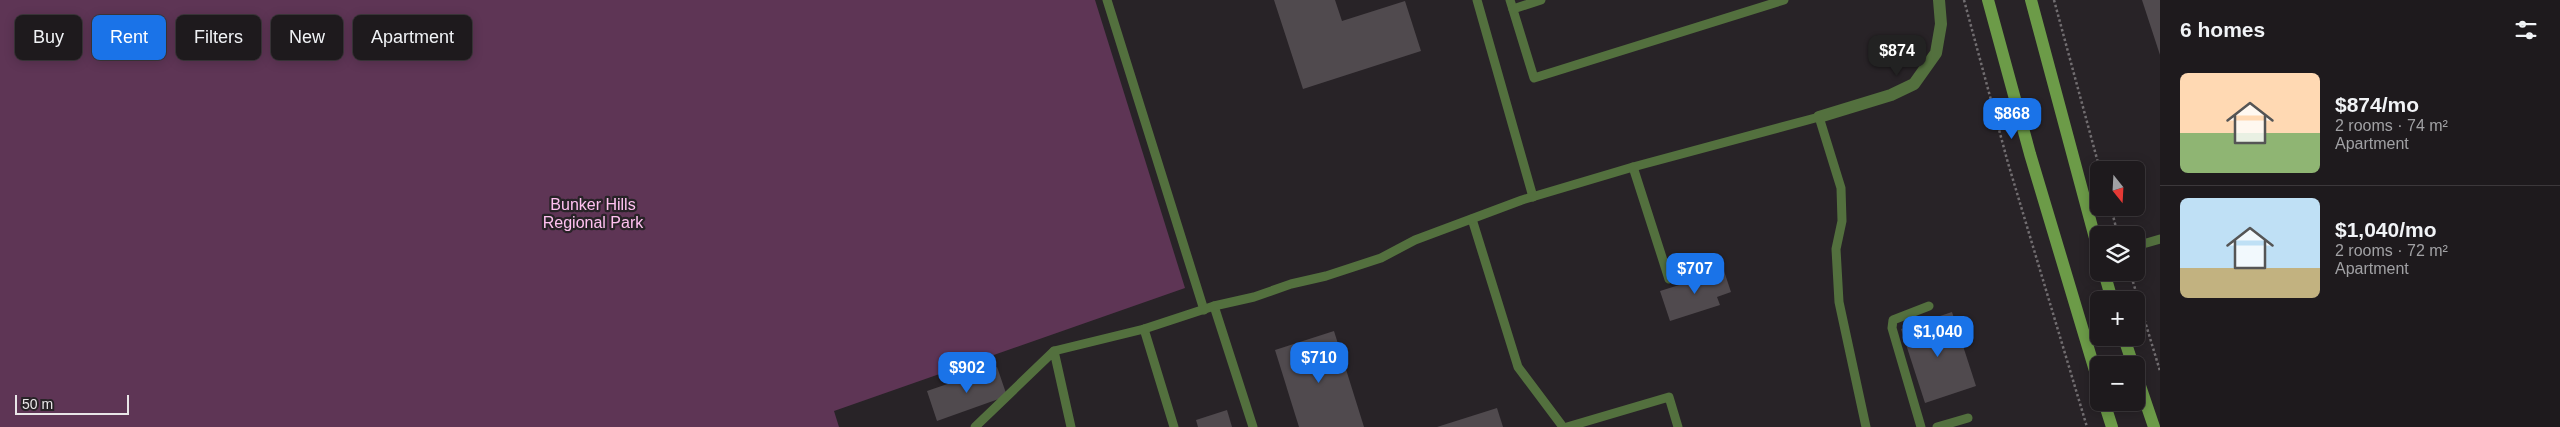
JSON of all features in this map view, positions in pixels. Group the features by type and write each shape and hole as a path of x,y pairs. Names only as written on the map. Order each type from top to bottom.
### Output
{"main road":[{"path":"1988,0 2030,154 2091,356"},
{"path":"2031,0 2092,226"},
{"path":"2145,400 2154,427"},
{"path":"2107,411 2112,427"}],"street":[{"path":"1820,117 1892,95 1914,84 1936,53 1941,24 1939,0"}],"lane":[{"path":"1108,0 1204,310"},
{"path":"1477,0 1533,197"},
{"path":"1541,0 1512,5 1534,78 1784,0"},
{"path":"975,427 1054,352 1144,329 1214,306 1254,297 1291,284 1326,276 1381,258 1415,240 1533,197 1633,167 1820,117 1841,188 1842,220 1836,249 1839,302 1866,427"},
{"path":"1633,167 1669,279"},
{"path":"1472,219 1518,367 1563,427"},
{"path":"2145,243 2160,239"},
{"path":"1214,306 1253,427"},
{"path":"1922,427 1892,328 1893,320 1897,317 1929,306"},
{"path":"1144,329 1174,427"},
{"path":"1054,352 1070,427"},
{"path":"1567,427 1668,398 1678,427"},
{"path":"1937,427 1968,418"}],"path":[{"path":"1964,0 2011,173 2087,427"},
{"path":"2054,0 2098,161"},
{"path":"2133,281 2160,371"}],"green space":[{"name":"Bunker Hills Regional Park","path":"0,0 1095,0 1185,288 834,411 839,427 0,427"}],"building":[{"path":"1274,0 1335,0 1342,21 1405,1 1421,51 1303,89"},
{"path":"2142,0 2160,0 2160,55"},
{"path":"1716,268 1717,273 1724,271 1731,292 1717,297 1720,305 1670,321 1660,291 1708,276 1706,272"},
{"path":"1952,312 1976,386 1925,403 1901,329"},
{"path":"1334,331 1364,427 1299,427 1275,350"},
{"path":"997,367 1007,396 937,421 927,391"},
{"path":"1497,408 1503,427 1437,427"},
{"path":"1227,410 1232,427 1198,427 1196,420"}]}
